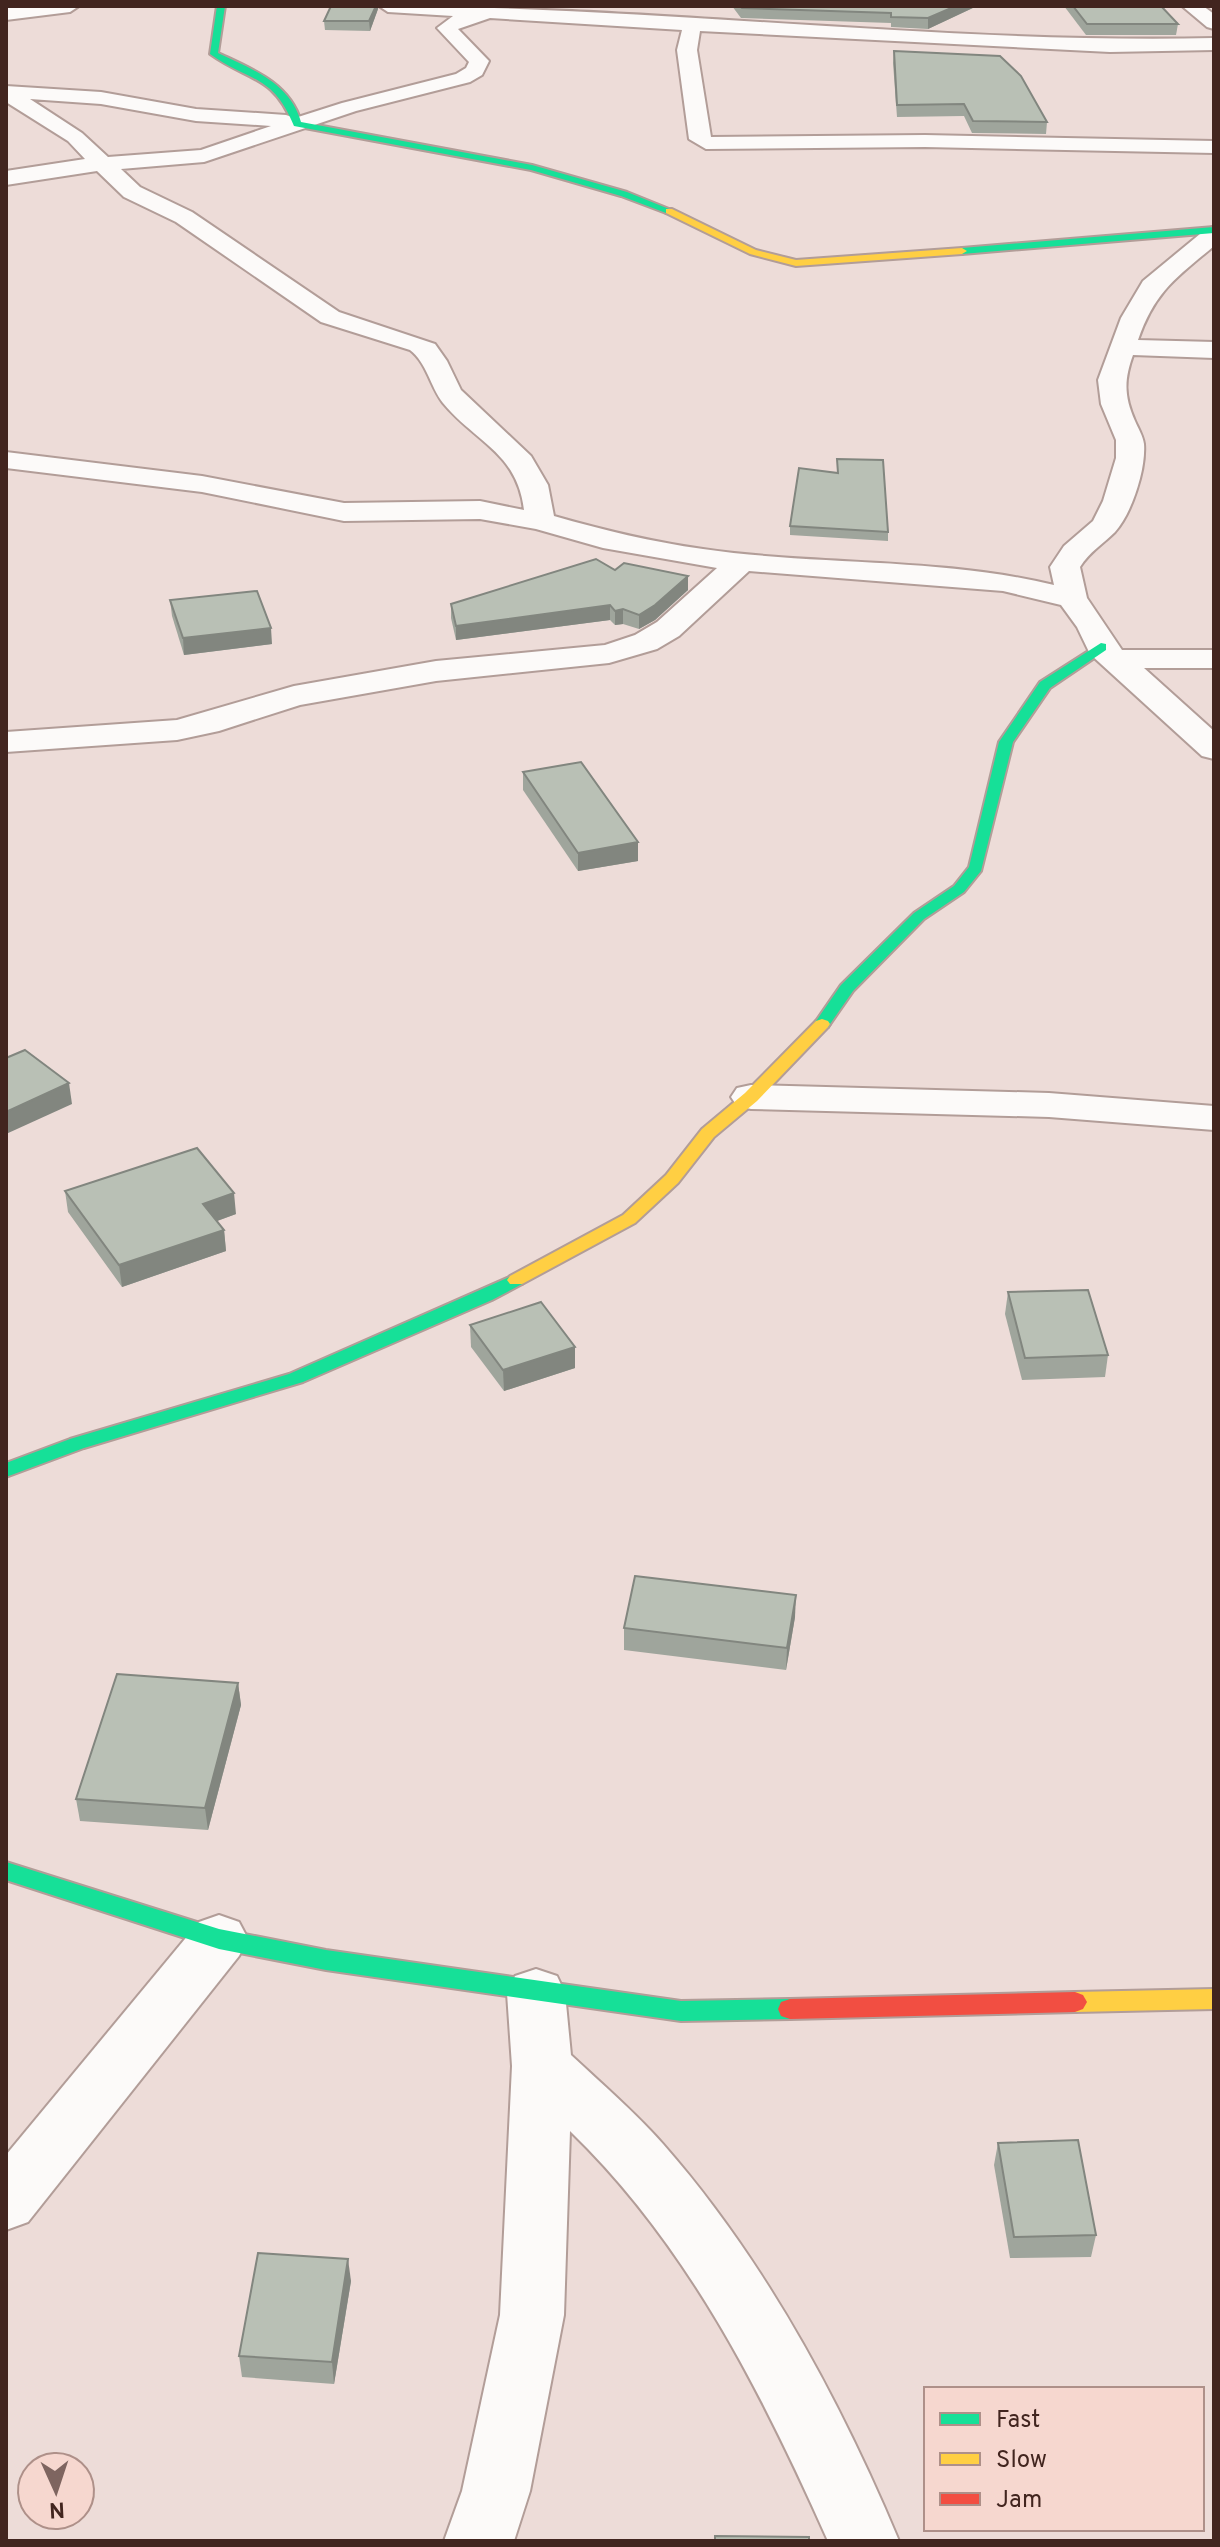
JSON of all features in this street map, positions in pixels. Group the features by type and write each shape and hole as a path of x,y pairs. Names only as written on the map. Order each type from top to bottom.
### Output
{"street":[{"path":"6,14 70,6"},
{"path":"221,6 214,54 281,92 292,103 298,123"},
{"path":"388,6 457,14 493,13 1110,46 1214,44"},
{"path":"1191,6 1214,23"},
{"path":"6,178 103,163 144,163 204,156 298,123 463,78 475,71 479,61 446,28 457,14"},
{"path":"692,25 687,50 700,139 706,143 925,141 1214,147"},
{"path":"6,92 101,98 196,115 298,123 460,154 611,190 695,223 759,257 775,262 815,264 1214,232"},
{"path":"6,92 75,137 132,192 184,217 330,317 432,352 448,392 475,422 518,458 528,472 537,493 540,521"},
{"path":"1214,232 1152,286 1133,318 1111,380 1114,404 1130,440 1130,458 1117,501 1105,525 1074,552 1065,567 1072,599 1108,653 1214,749"},
{"path":"1123,347 1214,350"},
{"path":"6,460 202,484 344,512 480,510 540,521 630,545 742,561 1003,582 1072,599"},
{"path":"6,742 177,730 309,693 436,671 609,654 646,642 668,629 742,561"},
{"path":"1003,582 1065,567"},
{"path":"6,1470 60,1447 187,1414 296,1378 486,1296 629,1219 672,1179 708,1133 751,1097 824,1022 857,978 919,916 959,889 976,868 1006,742 1045,685 1108,653 1214,659"},
{"path":"751,1097 1049,1105 1214,1118"},
{"path":"6,1871 219,1939 326,1960 536,1993 681,2011 1214,1999"},
{"path":"6,2202 219,1939"},
{"path":"479,2541 496,2491 532,2315 542,2066 536,1993"},
{"path":"542,2066 642,2164 727,2278 800,2404 864,2541"}],"building":[{"path":"331,6 376,6 369,21 324,21"},
{"path":"740,6 956,6 928,18 891,17 891,13"},
{"path":"1073,6 1161,6 1178,24 1087,24"},
{"path":"894,51 1000,56 1021,76 1047,122 973,121 964,104 897,105"},
{"path":"837,459 883,460 888,532 790,526 799,468 838,473"},
{"path":"596,559 615,570 624,563 688,576 639,615 623,609 615,611 610,605 456,626 451,604"},
{"path":"257,591 271,628 183,638 170,600"},
{"path":"581,762 638,842 578,853 523,772"},
{"path":"25,1050 69,1083 6,1112 6,1058"},
{"path":"197,1148 234,1193 203,1204 224,1230 119,1265 65,1191"},
{"path":"1088,1290 1108,1355 1025,1358 1008,1292"},
{"path":"541,1302 575,1347 503,1370 470,1325"},
{"path":"635,1576 796,1595 787,1648 624,1628"},
{"path":"117,1674 238,1683 205,1808 76,1799"},
{"path":"1078,2140 1096,2235 1014,2237 998,2143"},
{"path":"258,2253 348,2259 332,2362 239,2356"},
{"path":"715,2536 809,2537 809,2541 715,2541"}],"traffic: fast":[{"path":"221,6 214,54 277,89 293,110 297,124 532,167 624,194 669,211"},
{"path":"962,251 1214,230"},
{"path":"822,1024 847,988 919,916 959,889 976,868 1006,742 1045,685 1101,647"},
{"path":"6,1470 77,1444 296,1378 368,1349 516,1280"},
{"path":"6,1871 219,1939 326,1960 681,2011 790,2009"}],"traffic: slow":[{"path":"669,211 753,252 796,263 962,251"},
{"path":"516,1280 629,1219 672,1179 708,1133 751,1097 822,1024"},
{"path":"1075,2002 1214,1999"}],"traffic: jam":[{"path":"790,2009 1075,2002"}]}
